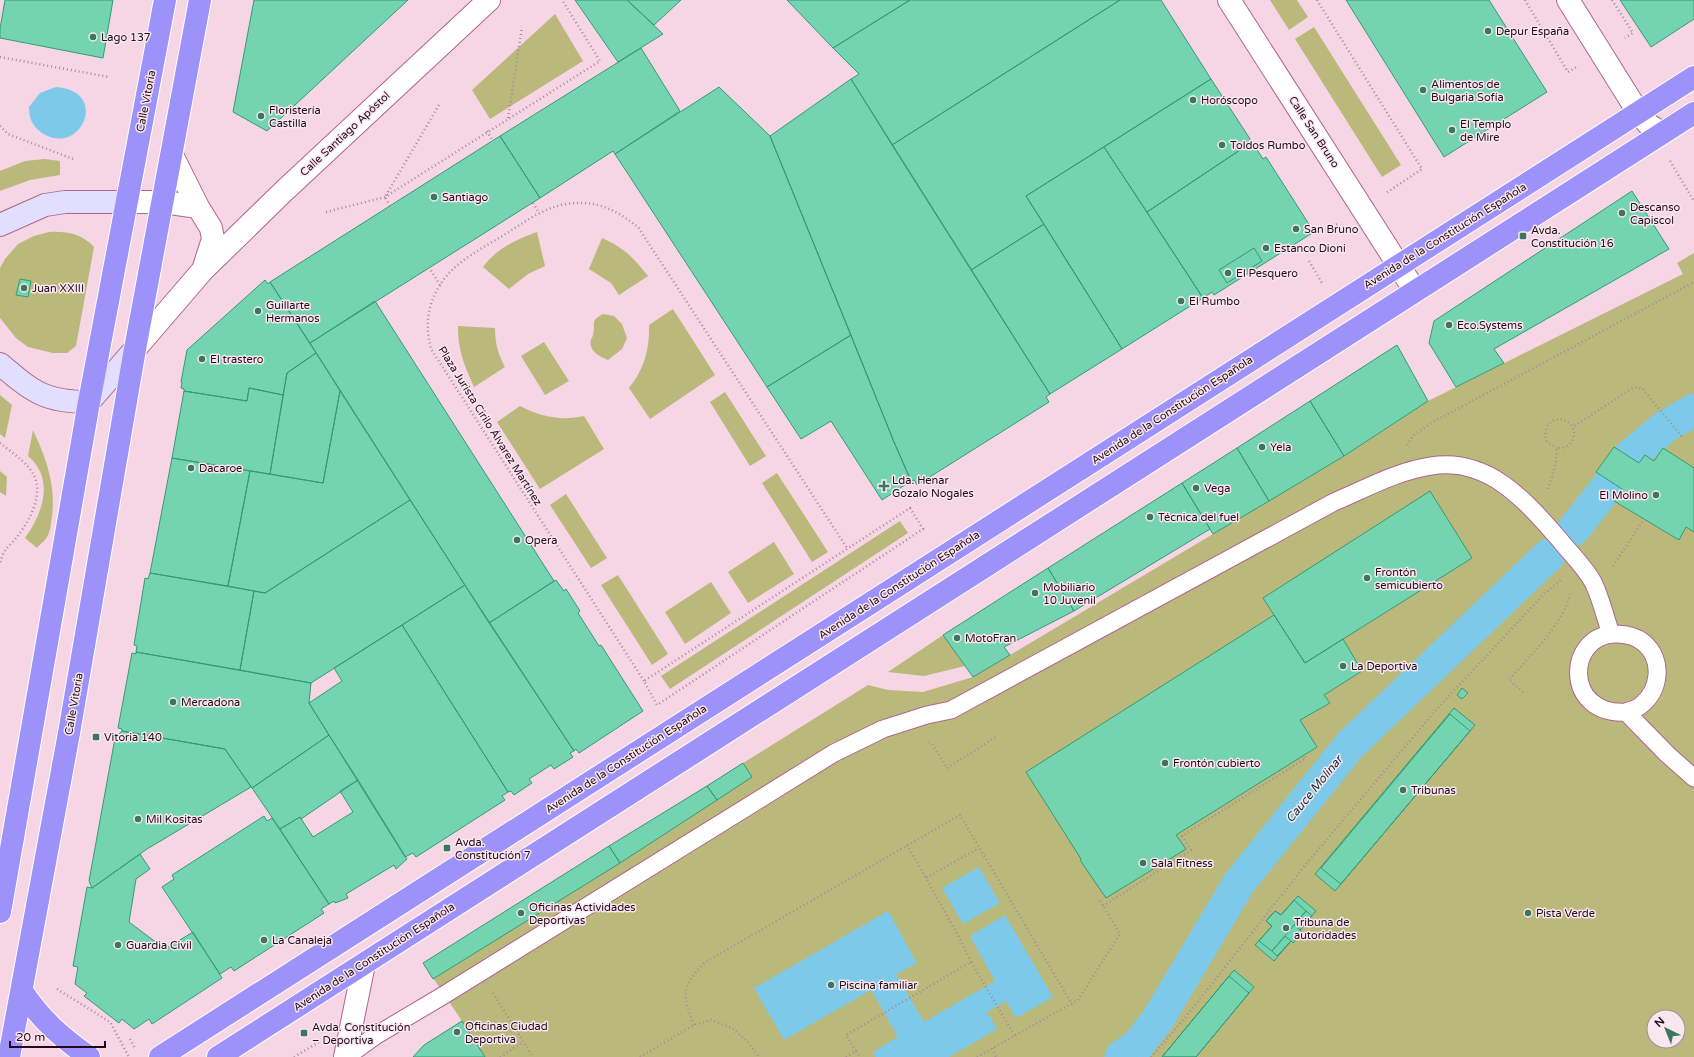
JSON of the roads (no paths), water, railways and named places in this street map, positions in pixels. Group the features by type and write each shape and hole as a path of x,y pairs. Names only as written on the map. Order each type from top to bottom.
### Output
{"highway":[{"name":"Calle Vitoria","path":"0,912 89,402 165,0"},
{"name":"Calle Vitoria","path":"9,1057 71,725 135,349 200,0"},
{"name":"Avenida de la Constitución Española","path":"160,1057 1694,76"},
{"name":"Avenida de la Constitución Española","path":"226,1056 364,964 1694,113"},
{"path":"22,991 33,1008 49,1026 89,1057"}],"main road":[{"path":"0,225 45,206 65,202 126,202"},
{"path":"0,364 29,388 43,396 71,402 89,402 135,349"}],"street":[{"name":"Calle Santiago Apóstol","path":"135,349 203,270 284,191 488,0"},
{"name":"Calle San Bruno","path":"1229,0 1415,291"},
{"path":"1568,0 1638,112 1649,125 1662,133"},
{"name":"Calle Santiago Apóstol","path":"172,155 198,208 211,228 212,239 203,270"},
{"path":"126,202 163,202 198,208"},
{"path":"345,1057 364,964"}],"lane":[{"path":"345,1057 376,1036 834,753 883,729 927,715 951,710 1334,502 1401,474 1431,466 1456,466 1483,471 1511,489 1548,527 1593,582 1611,634"},
{"path":"1611,634 1625,634 1638,638 1648,646 1655,658 1658,672 1656,686 1649,697 1639,707 1626,712 1604,710 1594,704 1586,696 1580,686 1578,675 1579,663 1584,653 1591,644 1600,637 1611,634"},
{"path":"1626,712 1667,754 1694,778"}],"water":[{"path":"56,87 73,91 82,99 86,110 84,121 78,130 68,137 56,138 42,133 33,125 30,118 29,107 40,93"},
{"path":"979,867 1000,903 963,924 942,888"},
{"name":"Piscina familiar","path":"888,911 917,963 896,974 924,1022 995,981 970,936 1005,915 1053,997 1016,1018 1006,1001 987,1012 997,1029 949,1057 876,1057 873,1052 898,1037 871,990 784,1040 754,988"}],"waterway":[{"name":"Cauce Molinar","path":"1629,457 1666,426 1694,410"},
{"name":"Cauce Molinar","path":"1573,530 1611,482"},
{"name":"Cauce Molinar","path":"1121,1057 1138,1045 1158,1019 1239,883 1350,745 1549,555"}],"place":[{"name":"Depur España","path":"1488,31"},
{"name":"Lago 137","path":"93,37"},
{"name":"Alimentos de Bulgaria Sofía","path":"1423,90"},
{"name":"Horóscopo","path":"1193,100"},
{"name":"Floristería Castilla","path":"261,116"},
{"name":"El Templo de Mire","path":"1452,130"},
{"name":"Toldos Rumbo","path":"1222,145"},
{"name":"Santiago","path":"434,197"},
{"name":"Descanso Capiscol","path":"1622,213"},
{"name":"San Bruno","path":"1296,229"},
{"name":"Avda. Constitución 16","path":"1523,236"},
{"name":"Estanco Dioni","path":"1266,248"},
{"name":"El Pesquero","path":"1228,273"},
{"name":"Juan XXIII","path":"24,288"},
{"name":"El Rumbo","path":"1181,301"},
{"name":"Guillarte Hermanos","path":"258,311"},
{"name":"Eco.Systems","path":"1449,325"},
{"name":"El trastero","path":"202,359"},
{"name":"Yela","path":"1262,447"},
{"name":"Dacaroe","path":"191,468"},
{"name":"Lda. Henar Gozalo Nogales","path":"884,486"},
{"name":"Vega","path":"1196,488"},
{"name":"El Molino","path":"1656,495"},
{"name":"Técnica del fuel","path":"1150,517"},
{"name":"Opera","path":"517,540"},
{"name":"Frontón semicubierto","path":"1367,578"},
{"name":"Mobiliario 10 Juvenil","path":"1035,593"},
{"name":"MotoFran","path":"957,638"},
{"name":"La Deportiva","path":"1343,666"},
{"name":"Mercadona","path":"173,702"},
{"name":"Vitoria 140","path":"96,737"},
{"name":"Frontón cubierto","path":"1165,763"},
{"name":"Tribunas","path":"1403,790"},
{"name":"Mil Kositas","path":"138,819"},
{"name":"Avda. Constitución 7","path":"447,848"},
{"name":"Sala Fitness","path":"1143,863"},
{"name":"Oficinas Actividades Deportivas","path":"521,913"},
{"name":"Pista Verde","path":"1528,913"},
{"name":"Tribuna de autoridades","path":"1286,928"},
{"name":"La Canaleja","path":"264,940"},
{"name":"Guardia Civil","path":"118,945"},
{"name":"Piscina familiar","path":"831,985"},
{"name":"Oficinas Ciudad Deportiva","path":"457,1032"},
{"name":"Avda. Constitución – Deportiva","path":"304,1033"}]}
